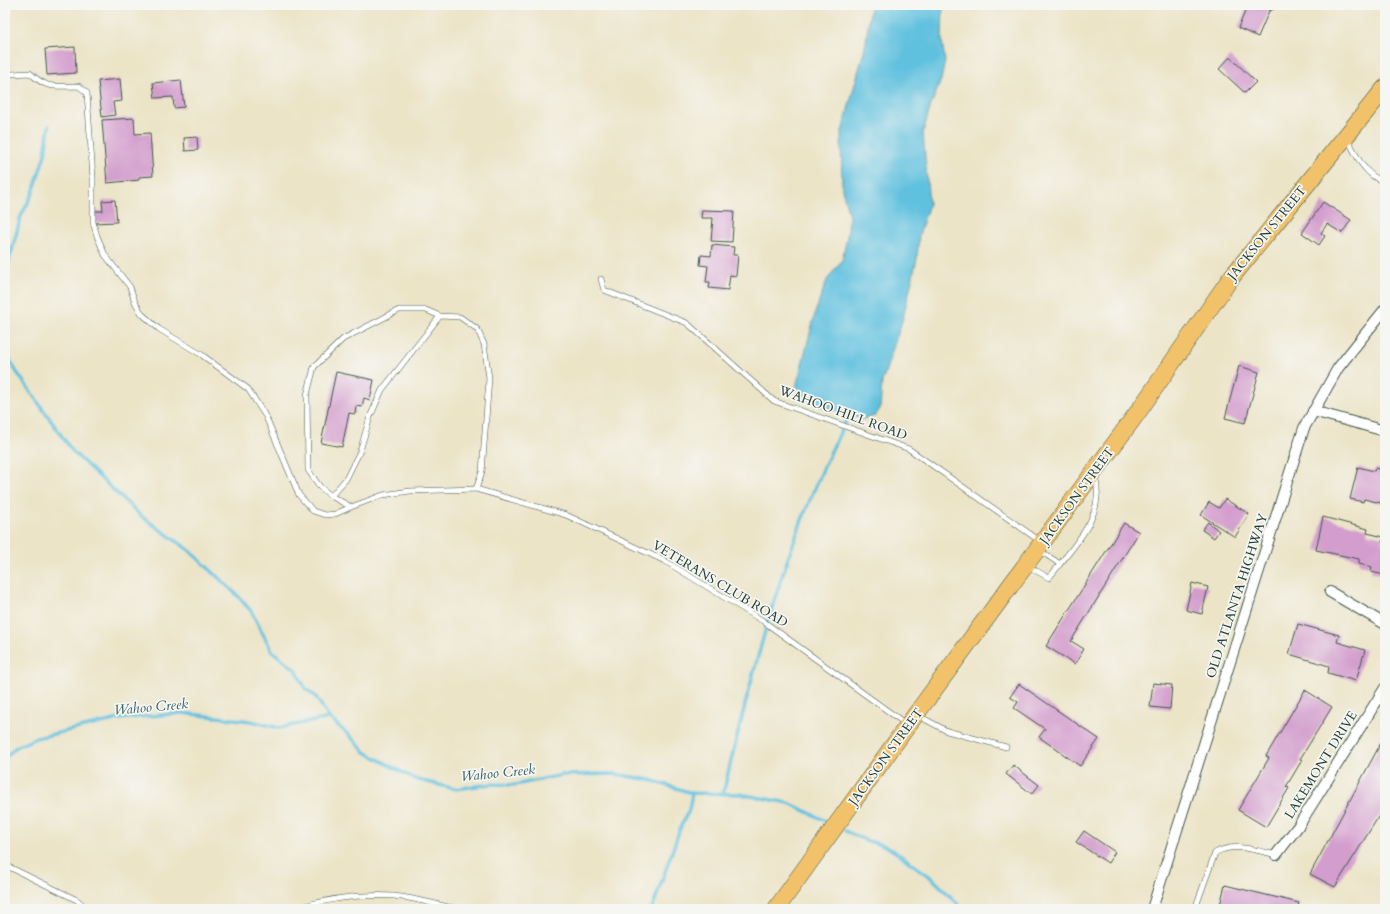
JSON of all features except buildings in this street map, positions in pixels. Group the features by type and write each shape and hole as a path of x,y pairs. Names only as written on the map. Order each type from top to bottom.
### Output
{"main road":[{"name":"JACKSON STREET","path":"776,909 912,720 1094,473 1230,279 1385,88"}],"street":[{"name":"OLD ATLANTA HIGHWAY","path":"1152,909 1300,443 1313,411 1338,368 1385,309"},
{"path":"1313,411 1385,431"},
{"path":"1330,592 1385,624"},
{"name":"LAKEMONT DRIVE","path":"1276,855 1299,825 1385,688"}],"lane":[{"name":"VETERANS CLUB ROAD","path":"11,74 30,73 42,84 54,86 79,86 87,93 93,178 93,222 105,255 130,287 135,302 142,314 159,330 202,355 248,389 266,417 299,495 314,511 325,515 335,514 383,495 446,488 476,489 566,515 666,560 763,621 912,720 947,731 1006,746"},
{"path":"1346,135 1355,153 1368,173 1377,180 1385,182"},
{"name":"WAHOO HILL ROAD","path":"601,279 604,290 687,323 774,401 909,449 1041,546"},
{"path":"351,507 331,496 320,487 308,470 307,396 314,367 343,340 399,310 426,310 440,316 460,317 476,329 484,344 489,378 482,472 476,489"},
{"path":"331,496 346,479 360,451 370,417 382,390 440,316"},
{"path":"1027,565 1050,578 1084,535 1090,524 1099,488 1094,473"},
{"path":"1041,546 1060,564"},
{"path":"1195,909 1215,853 1220,850 1245,847 1276,855"},
{"path":"5,865 77,900 88,909"},
{"path":"294,909 311,904 361,896 395,896 458,909"}],"water":[{"path":"871,5 943,5 942,40 945,61 941,80 931,105 923,132 929,204 919,235 917,259 903,318 882,382 880,409 875,416 862,419 809,402 796,387 816,310 827,280 842,260 848,232 849,215 842,190 841,135 865,47"}],"waterway":[{"path":"5,276 21,216 33,193 45,154 49,126"},
{"name":"Wahoo Creek","path":"5,351 16,371 73,452 141,516 189,550 237,595 251,611 272,651 296,670 305,688 316,697 329,718 350,736 365,752 415,779 455,789 492,784 515,785 562,775 615,774 650,780 692,793 740,794 789,803 826,821"},
{"path":"723,794 747,697 774,600 790,552 808,506 827,460 849,415"},
{"name":"Wahoo Creek","path":"5,758 16,747 36,738 119,719 182,713 251,721 279,728 329,718"},
{"path":"652,909 681,826 689,810 692,793"},
{"name":"Wahoo Creek","path":"845,831 865,840 886,846 900,855 933,879 963,909"}]}
